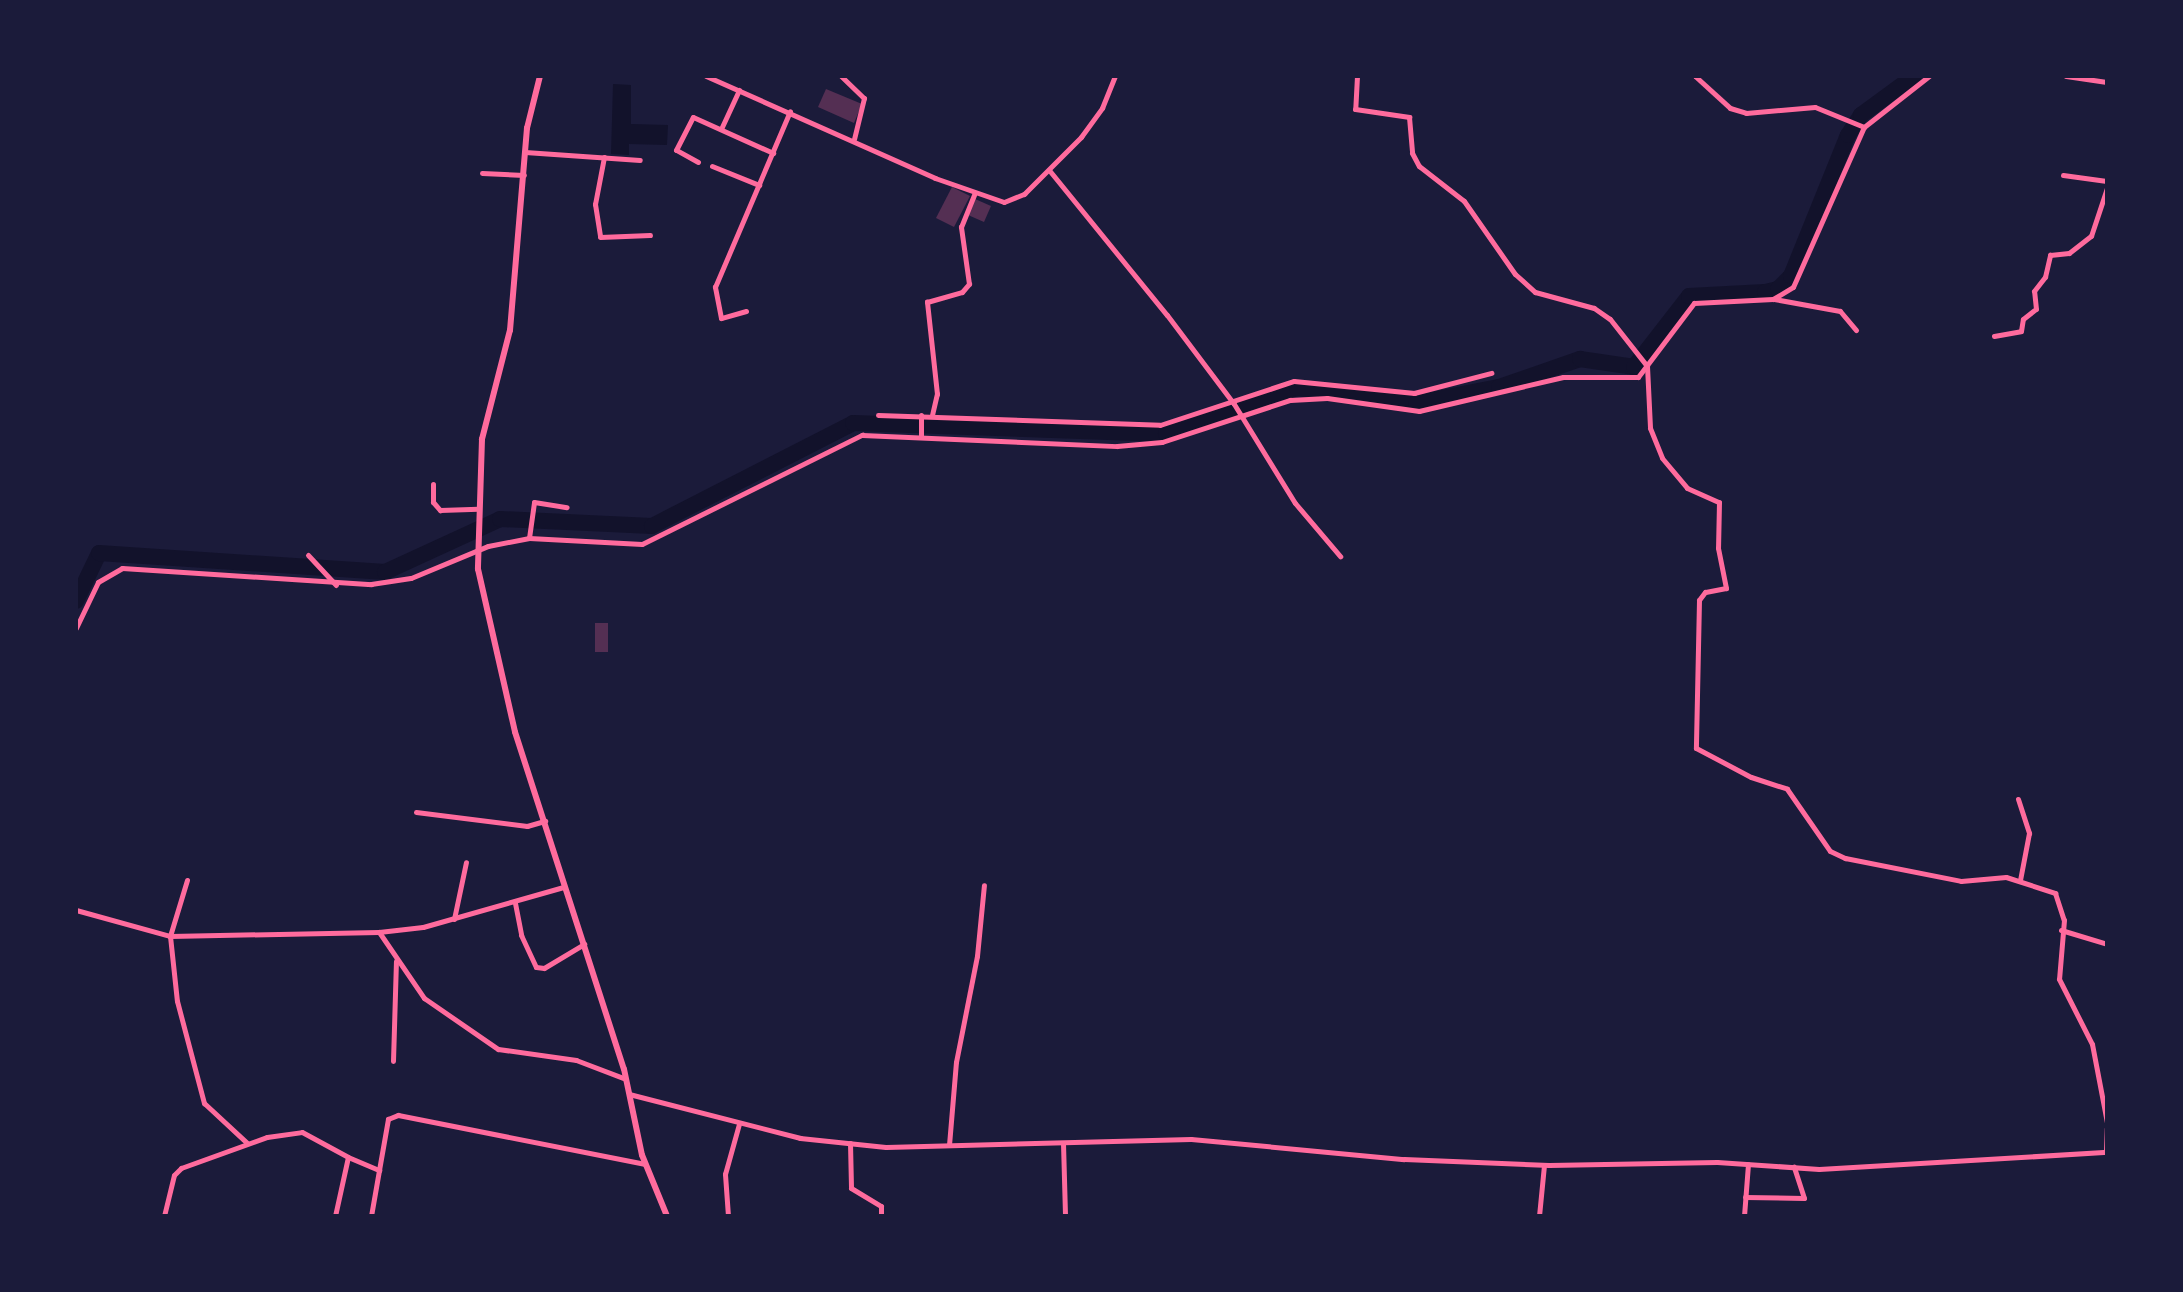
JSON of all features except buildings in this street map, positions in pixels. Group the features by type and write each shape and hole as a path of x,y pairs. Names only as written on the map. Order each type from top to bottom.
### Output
{"street":[{"path":"540,76 525,152 510,330 482,439 478,551 515,732 626,1079 645,1164 667,1216"},
{"path":"706,76 975,193 1013,201 1049,170 1091,125 1115,76"},
{"path":"841,76 864,98 854,139"},
{"path":"629,1094 739,1124 850,1143 949,1145 1191,1139 1404,1159 1544,1165 1748,1164 1794,1167 2106,1152 2107,1126 2092,1044 2059,979 2064,920 2055,893 2020,880 1961,881 1845,858 1830,851 1787,789 1751,777 1696,748 1699,600 1705,592 1726,588 1718,548 1719,502 1687,488 1662,458 1650,428 1647,367 1610,319 1594,308 1535,292 1515,274 1464,201 1419,166 1412,153 1409,117 1355,109 1357,76"},
{"path":"1695,76 1730,108 1746,113 1815,107 1863,126"},
{"path":"1773,299 1799,279 1863,126 1929,76"},
{"path":"2066,76 2107,82"},
{"path":"721,129 739,90"},
{"path":"746,311 721,318 715,287 790,111"},
{"path":"698,162 676,150 689,118 773,153"},
{"path":"525,152 640,160"},
{"path":"604,157 595,204 600,237 650,235"},
{"path":"712,166 759,185"},
{"path":"1049,170 1233,402 1295,503 1340,556"},
{"path":"482,173 524,175"},
{"path":"2063,175 2107,181"},
{"path":"1994,336 2021,331 2023,319 2036,309 2034,291 2045,277 2050,255 2069,253 2094,233 2097,207 2107,188"},
{"path":"932,415 937,394 927,302 931,297 962,292 969,284 961,227 975,193"},
{"path":"76,628 98,582 122,568 337,586 411,578 478,551 529,538 642,544 848,438 921,433 1117,446 1162,442 1268,406 1305,398 1419,411 1448,408 1563,377 1631,378 1647,367 1694,303 1773,299 1840,311 1856,330"},
{"path":"878,415 1133,426 1191,418 1294,381 1414,393 1491,373"},
{"path":"921,416 921,433"},
{"path":"433,484 433,502 440,510 478,512"},
{"path":"529,538 534,502 544,507 567,507"},
{"path":"308,555 322,566 337,586"},
{"path":"2018,799 2029,833 2020,880"},
{"path":"416,812 527,826 545,820"},
{"path":"454,919 466,862"},
{"path":"187,880 170,936 177,1001 200,1093 213,1113 247,1143"},
{"path":"949,1145 956,1062 977,956 984,885"},
{"path":"76,910 170,936 379,932 454,919 563,887"},
{"path":"515,903 521,935 536,967 571,955 584,944"},
{"path":"2061,930 2107,944"},
{"path":"379,932 424,998 498,1049 576,1060 626,1079"},
{"path":"393,1061 396,960"},
{"path":"371,1216 388,1119 398,1115 645,1164"},
{"path":"728,1216 725,1174 739,1124"},
{"path":"164,1216 174,1175 181,1168 247,1143 302,1132 379,1170"},
{"path":"850,1143 851,1188 881,1206 881,1216"},
{"path":"1063,1143 1065,1216"},
{"path":"335,1216 348,1157"},
{"path":"1744,1216 1748,1164"},
{"path":"1539,1216 1544,1165"},
{"path":"1745,1197 1802,1200 1794,1167"}],"shaded area":[{"path":"613,84 631,85 631,124 668,125 667,145 629,144 629,155 611,154"}],"waterway":[{"path":"76,601 99,553 385,572 500,519 652,526 853,423 1166,434 1297,388 1416,403 1499,387 1580,359 1634,367 1689,296 1765,292 1778,289 1791,276 1848,135 1861,115 1914,76"}]}
